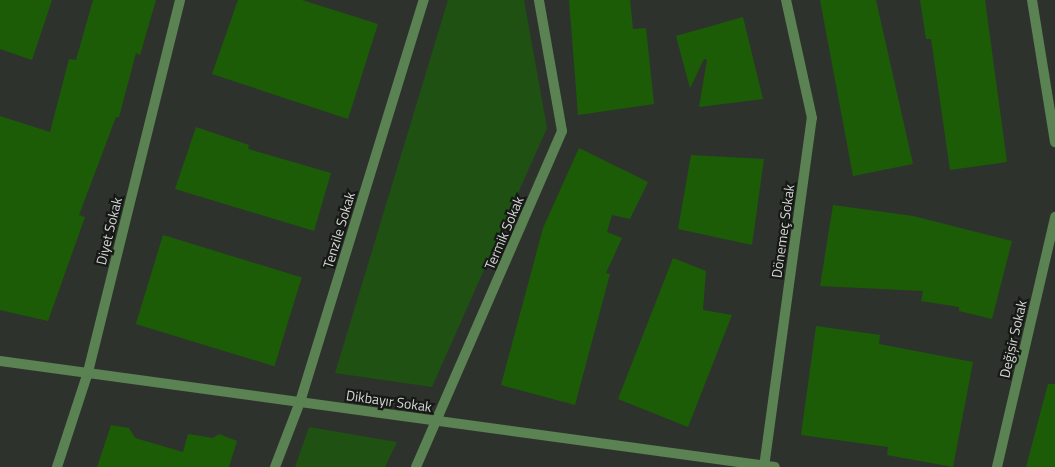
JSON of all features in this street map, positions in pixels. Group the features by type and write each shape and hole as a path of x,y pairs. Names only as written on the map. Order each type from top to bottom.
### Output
{"street":[{"name":"Diyet Sokak","path":"57,467 88,372 180,0"},
{"name":"Tenzile Sokak","path":"274,467 300,402 424,0"},
{"name":"Termik Sokak","path":"416,467 438,422 562,131 539,0"},
{"name":"Dönemeç Sokak","path":"768,466 812,118 786,0"},
{"path":"1032,0 1055,142"},
{"name":"Değişir Sokak","path":"997,467 1055,217"},
{"name":"Dikbayır Sokak","path":"0,361 300,402 718,464 768,466"}],"green space":[{"path":"448,0 524,0 547,128 432,387 335,373"},
{"path":"309,427 397,442 385,467 295,467"}],"building":[{"path":"0,0 52,0 32,60 0,49"},
{"path":"93,0 156,0 140,55 136,53 119,117 116,117 79,215 85,217 48,321 0,310 0,116 50,132 69,59 76,60"},
{"path":"238,0 302,0 378,24 348,119 212,74"},
{"path":"569,0 630,0 633,29 646,28 654,104 578,115"},
{"path":"820,0 876,0 913,164 853,176"},
{"path":"920,0 985,0 1007,162 950,170 931,39 926,39"},
{"path":"743,17 763,99 699,107 707,60 704,59 690,88 676,36"},
{"path":"196,127 249,145 248,149 331,173 314,231 175,189"},
{"path":"579,148 648,182 630,219 612,215 607,232 622,238 606,273 610,274 575,405 501,385 543,228"},
{"path":"691,155 764,159 752,245 678,229"},
{"path":"833,205 913,216 1012,241 992,319 959,311 959,307 921,301 923,291 820,286"},
{"path":"163,235 302,277 274,366 136,324"},
{"path":"673,258 706,271 703,310 732,315 688,427 618,399"},
{"path":"816,326 880,335 879,344 973,362 953,467 887,455 888,447 801,435"},
{"path":"1048,384 1055,384 1055,467 1026,467"},
{"path":"111,425 129,428 135,438 183,452 188,434 213,438 219,434 237,441 229,467 97,467"}]}
